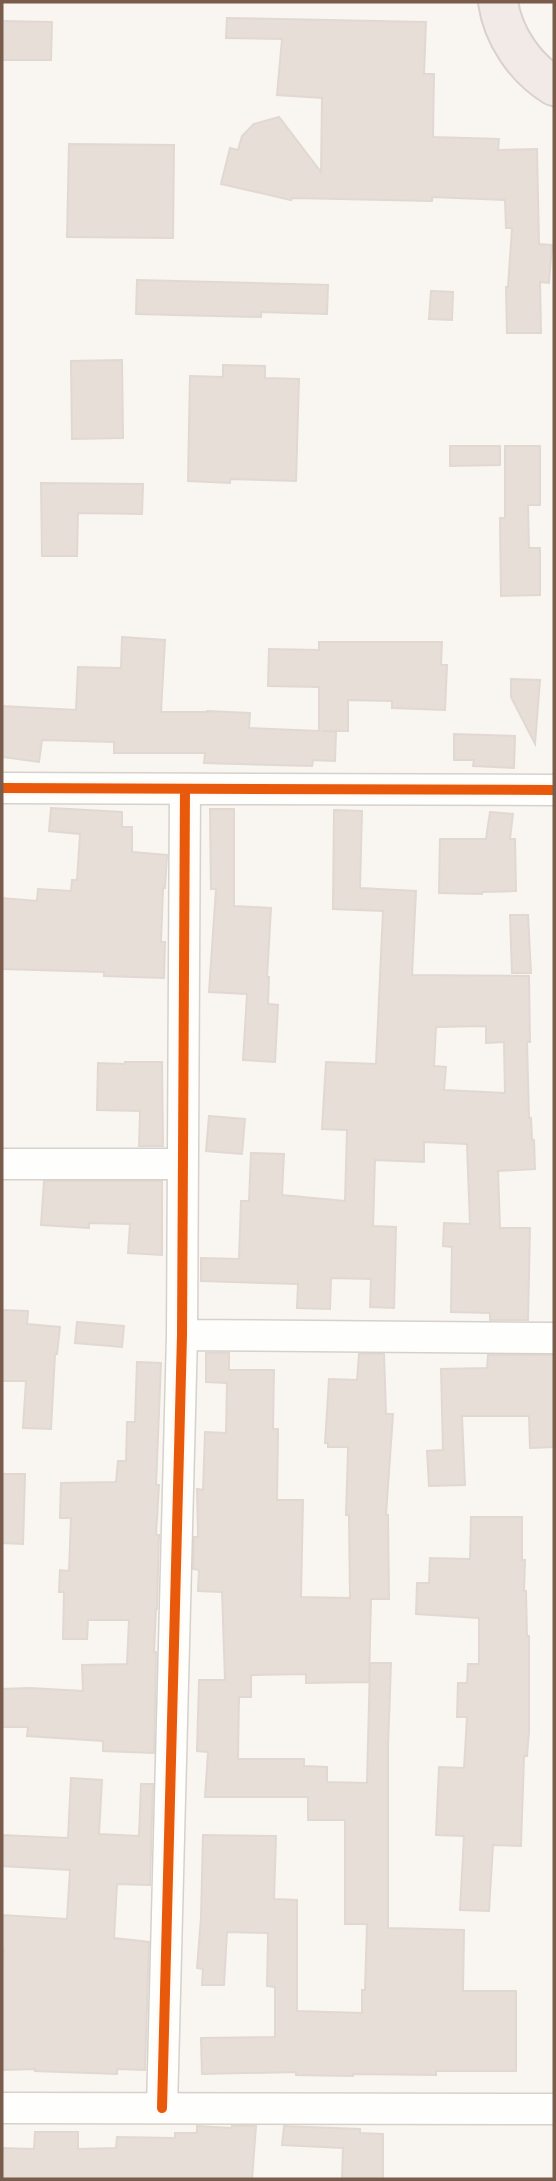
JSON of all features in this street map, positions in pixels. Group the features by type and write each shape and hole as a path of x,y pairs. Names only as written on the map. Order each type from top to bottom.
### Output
{"highway":[{"path":"498,2 500,16 516,50 541,78 554,86"}],"street":[{"path":"2,788 554,790"},
{"path":"162,2108 181,1335 185,789"},
{"path":"2,1164 182,1164"},
{"path":"181,1335 554,1338"},
{"path":"2,2108 554,2109"}],"building":[{"path":"227,18 426,22 424,74 434,74 433,137 499,139 498,150 537,149 539,244 552,245 549,283 540,282 541,333 507,333 506,287 512,228 506,228 505,200 432,197 432,201 291,200 221,184 230,148 238,150 242,136 254,124 279,117 321,172 322,98 277,95 282,39 226,38"},
{"path":"2,21 52,22 51,60 2,60"},
{"path":"69,144 174,145 173,238 67,237"},
{"path":"137,280 328,285 327,314 261,312 261,317 136,314"},
{"path":"431,291 453,292 452,320 429,319"},
{"path":"122,360 123,438 72,439 71,361"},
{"path":"223,365 265,366 265,378 299,379 296,481 188,481 190,376 223,377"},
{"path":"450,446 500,446 500,465 450,466"},
{"path":"505,446 540,446 540,505 528,505 529,548 540,548 540,595 501,596 500,518 505,518"},
{"path":"41,483 143,484 142,514 78,513 77,556 42,556"},
{"path":"122,637 165,640 161,712 250,713 249,728 319,731 319,687 268,686 269,649 319,650 319,642 442,642 441,665 447,665 445,710 392,708 392,701 348,700 348,731 322,731 336,732 335,761 313,760 312,766 204,763 205,753 114,753 114,742 42,740 39,762 2,757 2,706 76,710 78,667 121,668"},
{"path":"511,679 540,680 535,744 511,697"},
{"path":"454,734 515,736 514,768 473,766 474,760 454,760"},
{"path":"51,808 122,812 122,827 132,827 132,852 167,855 161,942 165,942 164,978 104,976 104,972 2,969 2,898 37,901 38,889 71,891 72,880 77,880 80,834 49,831"},
{"path":"210,809 234,809 234,906 271,908 267,977 268,1004 278,1005 275,1062 243,1060 247,994 209,992 216,889 211,889"},
{"path":"334,810 362,811 360,888 416,891 412,975 529,976 529,1118 534,1140 535,1169 498,1171 500,1228 530,1228 528,1320 490,1320 490,1313 451,1312 452,1247 443,1246 444,1223 470,1224 467,1144 424,1142 424,1162 375,1160 373,1226 396,1227 394,1308 370,1307 371,1279 331,1278 330,1309 297,1308 298,1284 201,1281 201,1258 239,1259 241,1201 249,1201 251,1153 284,1154 282,1195 345,1201 347,1130 322,1129 326,1062 376,1064 383,911 333,909","holes":["486,1026 486,1043 504,1042 505,1093 444,1090 446,1067 434,1066 436,1027"]},
{"path":"490,812 513,814 510,839 515,839 516,891 482,894 439,893 440,839 486,839"},
{"path":"510,915 528,915 531,973 512,973"},
{"path":"162,1062 163,1146 139,1146 140,1111 97,1110 98,1063"},
{"path":"209,1116 245,1119 242,1154 206,1151"},
{"path":"44,1181 162,1181 162,1255 128,1253 130,1224 89,1223 89,1228 41,1225"},
{"path":"2,1310 28,1311 27,1324 60,1327 55,1354 51,1429 23,1428 26,1381 2,1381"},
{"path":"77,1322 124,1326 122,1347 75,1343"},
{"path":"206,1353 229,1353 229,1370 274,1370 273,1429 278,1429 277,1500 303,1500 301,1597 350,1598 349,1515 346,1515 348,1447 328,1447 328,1443 325,1443 329,1379 357,1380 359,1354 384,1354 386,1414 393,1414 386,1515 389,1599 371,1599 369,1682 306,1683 306,1674 251,1675 251,1697 239,1697 238,1759 304,1759 304,1766 327,1767 327,1782 367,1783 370,1663 391,1663 388,1928 464,1930 463,1991 516,1991 516,2071 436,2071 436,2075 353,2076 296,2075 296,2072 202,2074 201,2038 275,2037 275,1987 267,1986 268,1933 227,1932 224,1985 202,1985 203,1969 197,1968 203,1835 276,1836 274,1899 297,1900 297,2011 362,2013 367,1924 345,1924 345,1820 308,1820 308,1797 205,1797 208,1752 197,1751 199,1680 225,1680 222,1592 198,1591 199,1570 193,1569 194,1537 198,1537 197,1489 203,1490 205,1432 226,1433 227,1383 206,1382"},
{"path":"488,1355 554,1355 554,1447 530,1448 529,1416 462,1416 465,1485 429,1486 427,1451 443,1450 441,1369 487,1368"},
{"path":"137,1362 161,1363 156,1485 159,1485 156,1535 159,1535 154,1652 154,1753 103,1751 103,1741 27,1736 28,1727 2,1727 2,1689 83,1691 82,1665 127,1664 129,1620 88,1620 87,1639 63,1639 64,1592 59,1592 60,1570 69,1571 71,1518 60,1518 61,1483 116,1482 118,1461 126,1461 127,1422 135,1422"},
{"path":"2,1474 25,1474 23,1544 2,1543"},
{"path":"471,1517 522,1517 522,1560 525,1560 524,1591 529,1636 529,1731 527,1756 524,1756 521,1846 493,1845 489,1911 460,1910 464,1836 436,1835 439,1767 464,1768 467,1717 457,1717 458,1683 467,1683 468,1664 479,1664 479,1618 416,1614 417,1583 429,1583 430,1558 470,1559"},
{"path":"71,1778 102,1780 99,1834 139,1836 141,1784 153,1784 150,1885 117,1884 114,1938 149,1942 145,2070 117,2069 117,2074 35,2069 2,2070 2,1915 67,1919 70,1870 2,1866 2,1835 68,1838"},
{"path":"197,2126 256,2126 252,2179 2,2179 2,2148 34,2149 35,2132 78,2132 78,2149 116,2148 117,2137 175,2138 175,2133 197,2133"},
{"path":"284,2126 360,2129 360,2133 383,2134 383,2179 342,2179 343,2148 282,2145"}],"cycle path":[{"path":"2,788 554,790"},
{"path":"162,2108 182,1335 185,789"}]}
